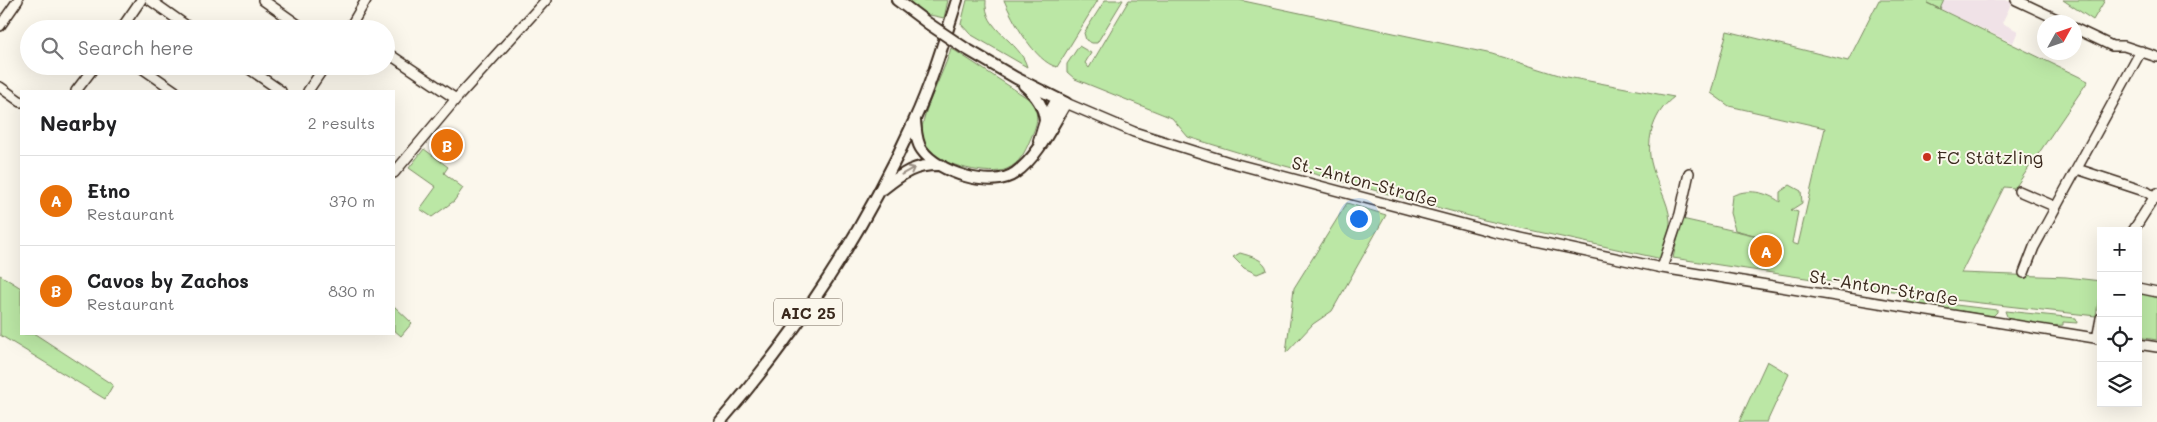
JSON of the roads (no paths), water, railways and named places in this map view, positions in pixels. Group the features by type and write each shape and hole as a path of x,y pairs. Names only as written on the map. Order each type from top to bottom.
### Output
{"main road":[{"path":"898,0 963,48 1062,101"},
{"name":"AIC 25","path":"720,422 761,375 812,306 880,191 915,120 957,0"},
{"path":"1016,78 1037,98 1044,112 1045,121 1035,154"},
{"path":"915,120 922,150 941,165 977,180 1004,180 1024,167 1035,154 1062,101"},
{"path":"1045,121 1062,101"},
{"path":"880,191 915,166 941,165"}],"street":[{"path":"0,26 18,0"},
{"path":"127,20 141,0"},
{"path":"150,0 179,20"},
{"path":"263,0 291,20"},
{"path":"355,20 366,0"},
{"path":"395,171 456,99 546,0"},
{"path":"2016,0 2048,15"},
{"path":"2082,32 2112,46 2124,46 2157,57"},
{"path":"2024,273 2034,247 2141,51"},
{"path":"395,58 456,99"},
{"path":"77,90 88,75"},
{"path":"152,75 174,90"},
{"path":"258,75 280,90"},
{"path":"309,90 319,75"},
{"path":"0,87 20,101"},
{"name":"St.-Anton-Straße","path":"1062,101 1134,132 1230,162 1493,232 1662,268 2097,339"},
{"path":"2078,169 2156,196 2135,227"},
{"path":"1662,268 1680,214 1689,173"},
{"path":"2019,191 2056,207"},
{"path":"2142,289 2157,292"},
{"path":"2142,345 2157,347"}],"place":[{"name":"Cavos by Zachos","path":"447,145"},
{"name":"FC Stätzling","path":"1927,157"},
{"name":"Etno","path":"1766,251"}]}
